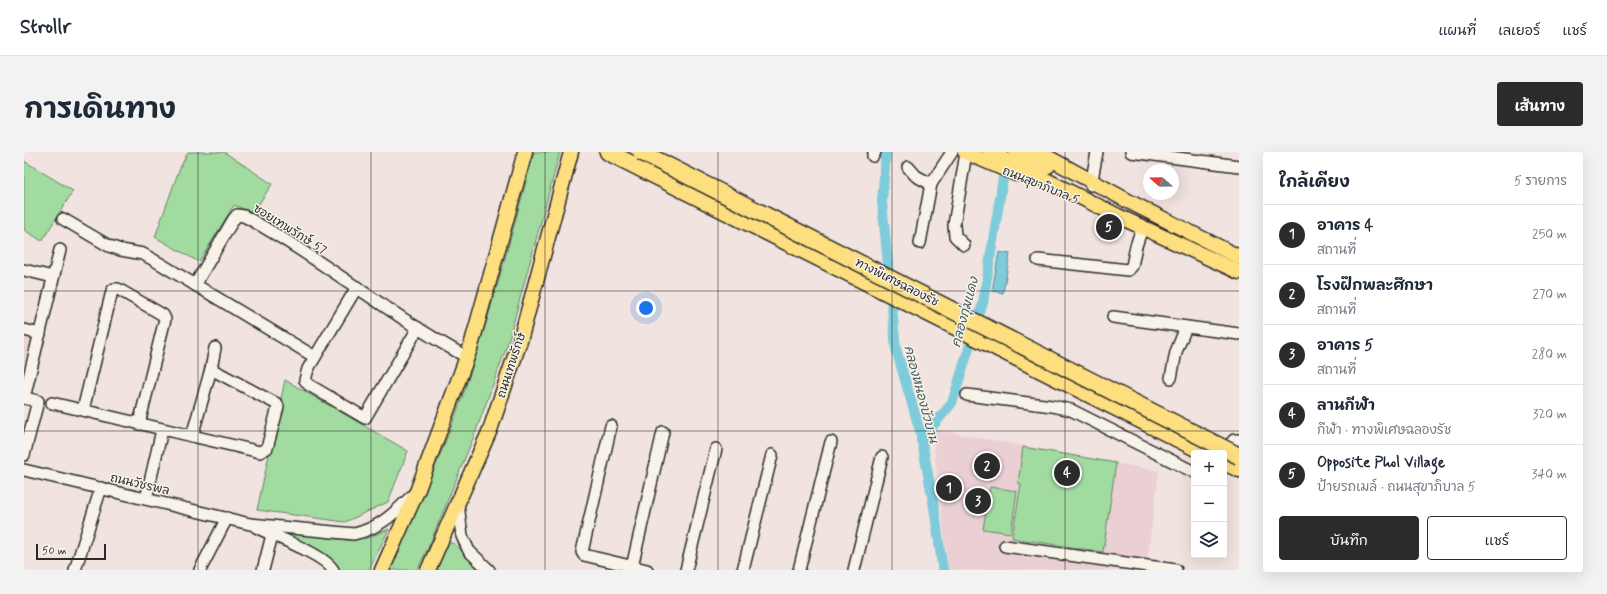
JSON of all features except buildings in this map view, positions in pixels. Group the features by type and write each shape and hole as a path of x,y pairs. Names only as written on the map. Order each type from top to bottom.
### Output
{"highway":[{"name":"ทางพิเศษฉลองรัช","path":"608,152 1200,450"},
{"name":"ทางพิเศษฉลองรัช","path":"641,152 1239,456"},
{"path":"1227,463 1239,469"}],"main road":[{"path":"382,570 418,489 467,357 525,152"},
{"name":"ถนนเทพรักษ์","path":"428,570 490,430 520,341 571,152"},
{"name":"ถนนสุขาภิบาล 5","path":"961,152 1118,216"},
{"name":"ถนนสุขาภิบาล 5","path":"990,152 1010,156 1091,183"},
{"name":"ถนนสุขาภิบาล 5","path":"1038,152 1091,183 1239,257"},
{"name":"ถนนสุขาภิบาล 5","path":"1010,156 1118,216 1239,272"}],"street":[{"path":"920,244 931,184 961,152"},
{"path":"961,152 954,225 955,236 964,245"},
{"path":"1091,183 1097,152"},
{"path":"1131,152 1239,166"},
{"path":"908,167 916,176 931,184"},
{"name":"ซอยเทพรักษ์ 57","path":"195,285 233,220 237,215 244,216 256,222 357,287 418,328 467,357"},
{"path":"63,218 109,246 148,257 315,357"},
{"path":"1038,260 1128,270 1132,266 1136,246 1142,228"},
{"path":"24,455 38,401 24,398 60,250"},
{"path":"24,270 53,277"},
{"path":"357,287 308,369 305,380 308,385 365,418 418,328"},
{"path":"83,410 112,291 114,289 118,289 163,315 165,319 139,424"},
{"path":"1113,317 1239,334"},
{"path":"1171,378 1176,352 1186,327"},
{"path":"24,330 40,334"},
{"path":"192,436 211,369 215,348"},
{"path":"52,403 260,452 266,448 278,407 277,404 211,369"},
{"path":"967,395 1052,406 1071,410 1191,470"},
{"path":"611,426 582,552 584,555 647,570"},
{"path":"146,499 162,430"},
{"path":"632,567 664,432"},
{"path":"1225,450 1234,440 1239,440"},
{"path":"799,570 831,442"},
{"path":"686,570 716,449"},
{"path":"743,570 772,455"},
{"path":"854,570 882,457"},
{"name":"ถนนวัชรพล","path":"24,470 250,524 354,534 368,531 387,520 418,489"},
{"path":"75,570 100,488"},
{"path":"458,504 462,536 469,551 489,570"},
{"path":"200,570 227,518"},
{"name":"ถนนวัชรพล","path":"250,524 314,555 333,570"},
{"path":"263,570 272,535"},
{"path":"1005,546 1131,566 1176,570"}],"shaded area":[{"path":"24,321 36,325 24,370"},
{"path":"932,429 1159,471 1146,570 950,570 947,562"}],"green space":[{"path":"188,152 224,152 272,184 253,213 234,205 199,262 155,237 179,170"},
{"path":"534,152 560,152 507,346 476,431 429,546 417,570 388,570 432,473 461,399 496,291"},
{"path":"24,161 73,191 42,241 24,230"},
{"path":"285,380 408,451 388,502 345,522 257,510"},
{"path":"1023,447 1116,463 1103,552 1012,538 1021,484 1018,483"},
{"path":"990,487 1017,491 1011,533 983,529"},
{"path":"389,529 369,570 338,570 284,535 287,533 347,540 367,538"},
{"path":"448,544 455,544 479,570 436,570"}],"water":[{"path":"999,252 1010,254 1003,293 992,291"}],"waterway":[{"name":"คลองหนองบัวบาน","path":"886,152 882,202 896,349 920,431 944,570"},
{"name":"คลองกุ่มแดง","path":"921,440 952,403 983,303 1003,178"}],"place":[{"name":"Opposite Phol Village","path":"1109,227"},
{"name":"โรงฝึกพละศึกษา","path":"987,466"},
{"name":"ลานกีฬา","path":"1067,473"},
{"name":"อาคาร 4","path":"949,488"},
{"name":"อาคาร 5","path":"978,501"}]}
